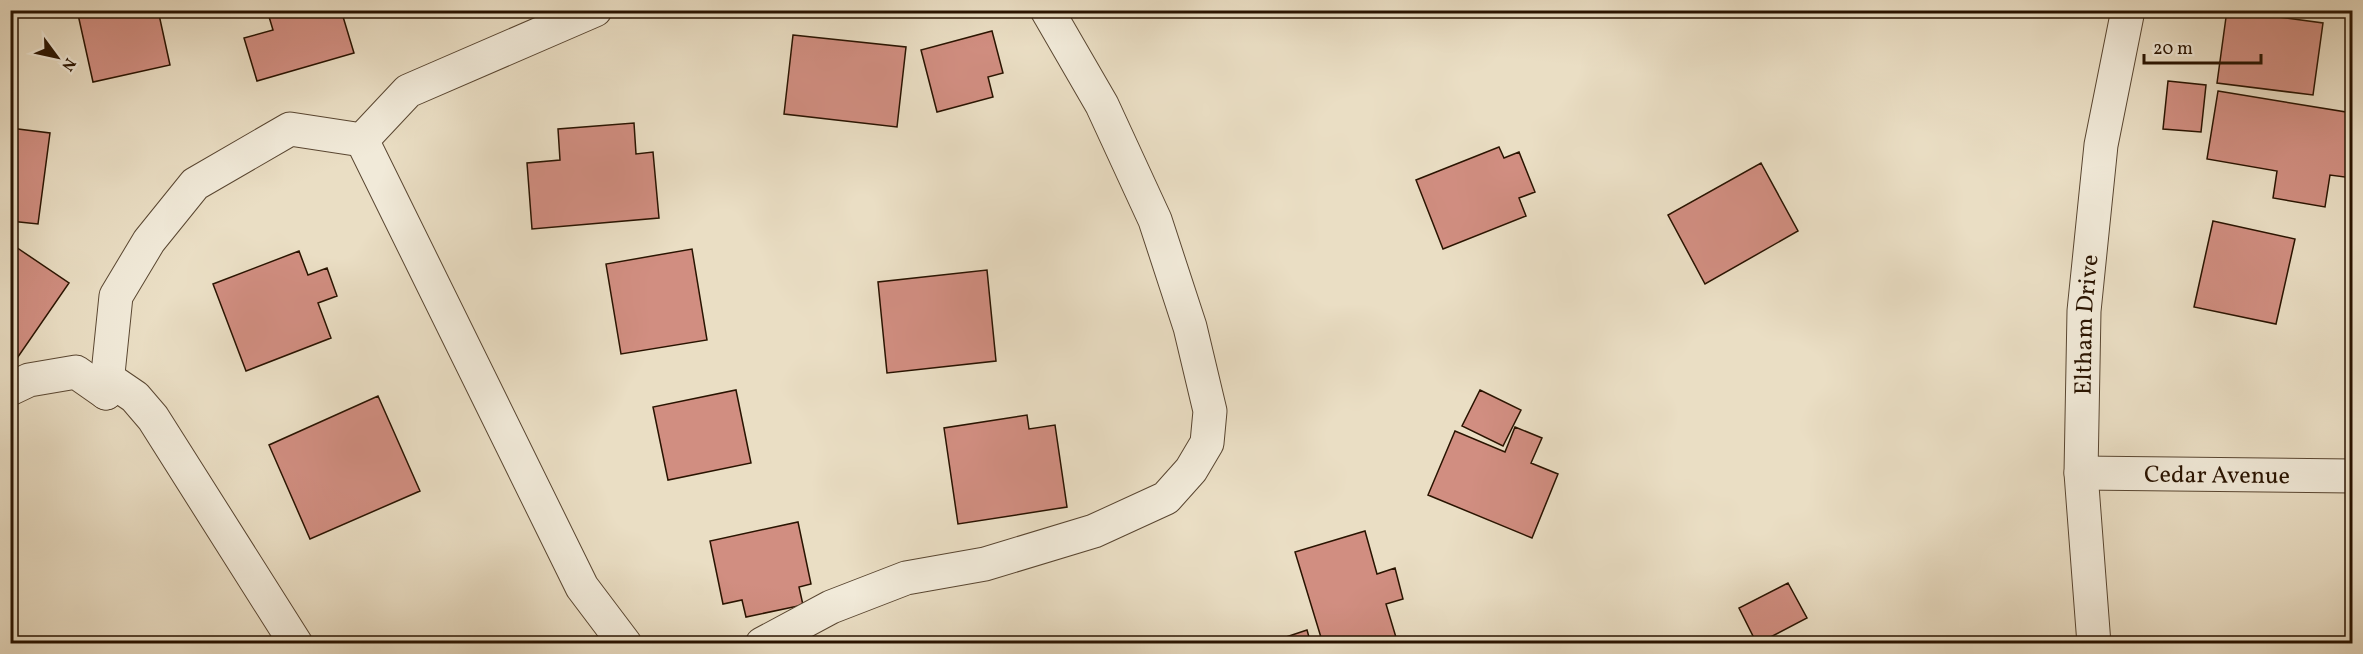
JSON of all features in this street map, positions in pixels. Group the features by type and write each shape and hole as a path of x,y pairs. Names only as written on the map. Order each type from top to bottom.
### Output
{"street":[{"path":"362,140 408,91 595,10"},
{"path":"762,644 831,607 906,578 985,564 1104,526 1166,498 1191,470 1207,443 1210,411 1190,327 1155,220 1102,105 1047,10"},
{"name":"Eltham Drive","path":"2094,644 2082,473 2084,310 2101,145 2128,10"},
{"path":"106,393 116,296 149,241 195,184 290,129 362,140"},
{"path":"362,140 582,587 625,644"},
{"path":"10,389 29,380 76,372 106,393"},
{"path":"106,393 116,384 135,397 153,418 296,644"},
{"name":"Cedar Avenue","path":"2082,473 2352,476"}],"building":[{"path":"77,10 158,10 170,65 93,82"},
{"path":"267,10 341,10 354,53 257,81 244,38 273,30"},
{"path":"2227,10 2323,23 2313,95 2217,83"},
{"path":"992,31 1003,73 988,77 993,97 937,112 921,50"},
{"path":"793,35 906,47 897,127 784,114"},
{"path":"2168,81 2206,85 2201,132 2163,129"},
{"path":"2218,91 2352,113 2352,178 2330,175 2325,207 2273,198 2277,171 2207,159"},
{"path":"634,123 636,154 653,152 659,218 532,229 527,163 560,160 558,129"},
{"path":"10,128 50,133 38,224 10,221"},
{"path":"1499,147 1504,158 1519,152 1535,192 1519,198 1526,216 1443,249 1416,180"},
{"path":"1761,163 1798,231 1705,284 1668,215"},
{"path":"2213,221 2295,239 2276,324 2194,307"},
{"path":"10,243 69,283 11,367 10,367"},
{"path":"692,249 707,340 621,354 606,264"},
{"path":"299,251 308,275 327,268 337,296 318,303 331,338 246,371 213,284"},
{"path":"987,270 996,361 887,373 878,282"},
{"path":"736,390 751,463 668,480 653,407"},
{"path":"1480,390 1521,410 1503,446 1462,426"},
{"path":"378,396 420,491 310,539 269,445"},
{"path":"1027,415 1029,429 1055,425 1067,507 958,524 944,428"},
{"path":"1515,427 1542,438 1531,463 1558,474 1532,538 1428,495 1455,431 1505,452"},
{"path":"798,522 811,584 799,587 803,605 746,617 742,600 723,604 710,541"},
{"path":"1365,531 1377,574 1395,568 1403,599 1386,604 1398,644 1323,644 1295,552"},
{"path":"1788,583 1807,618 1757,644 1739,608"},
{"path":"1307,630 1311,644 1288,644 1286,637"}]}
